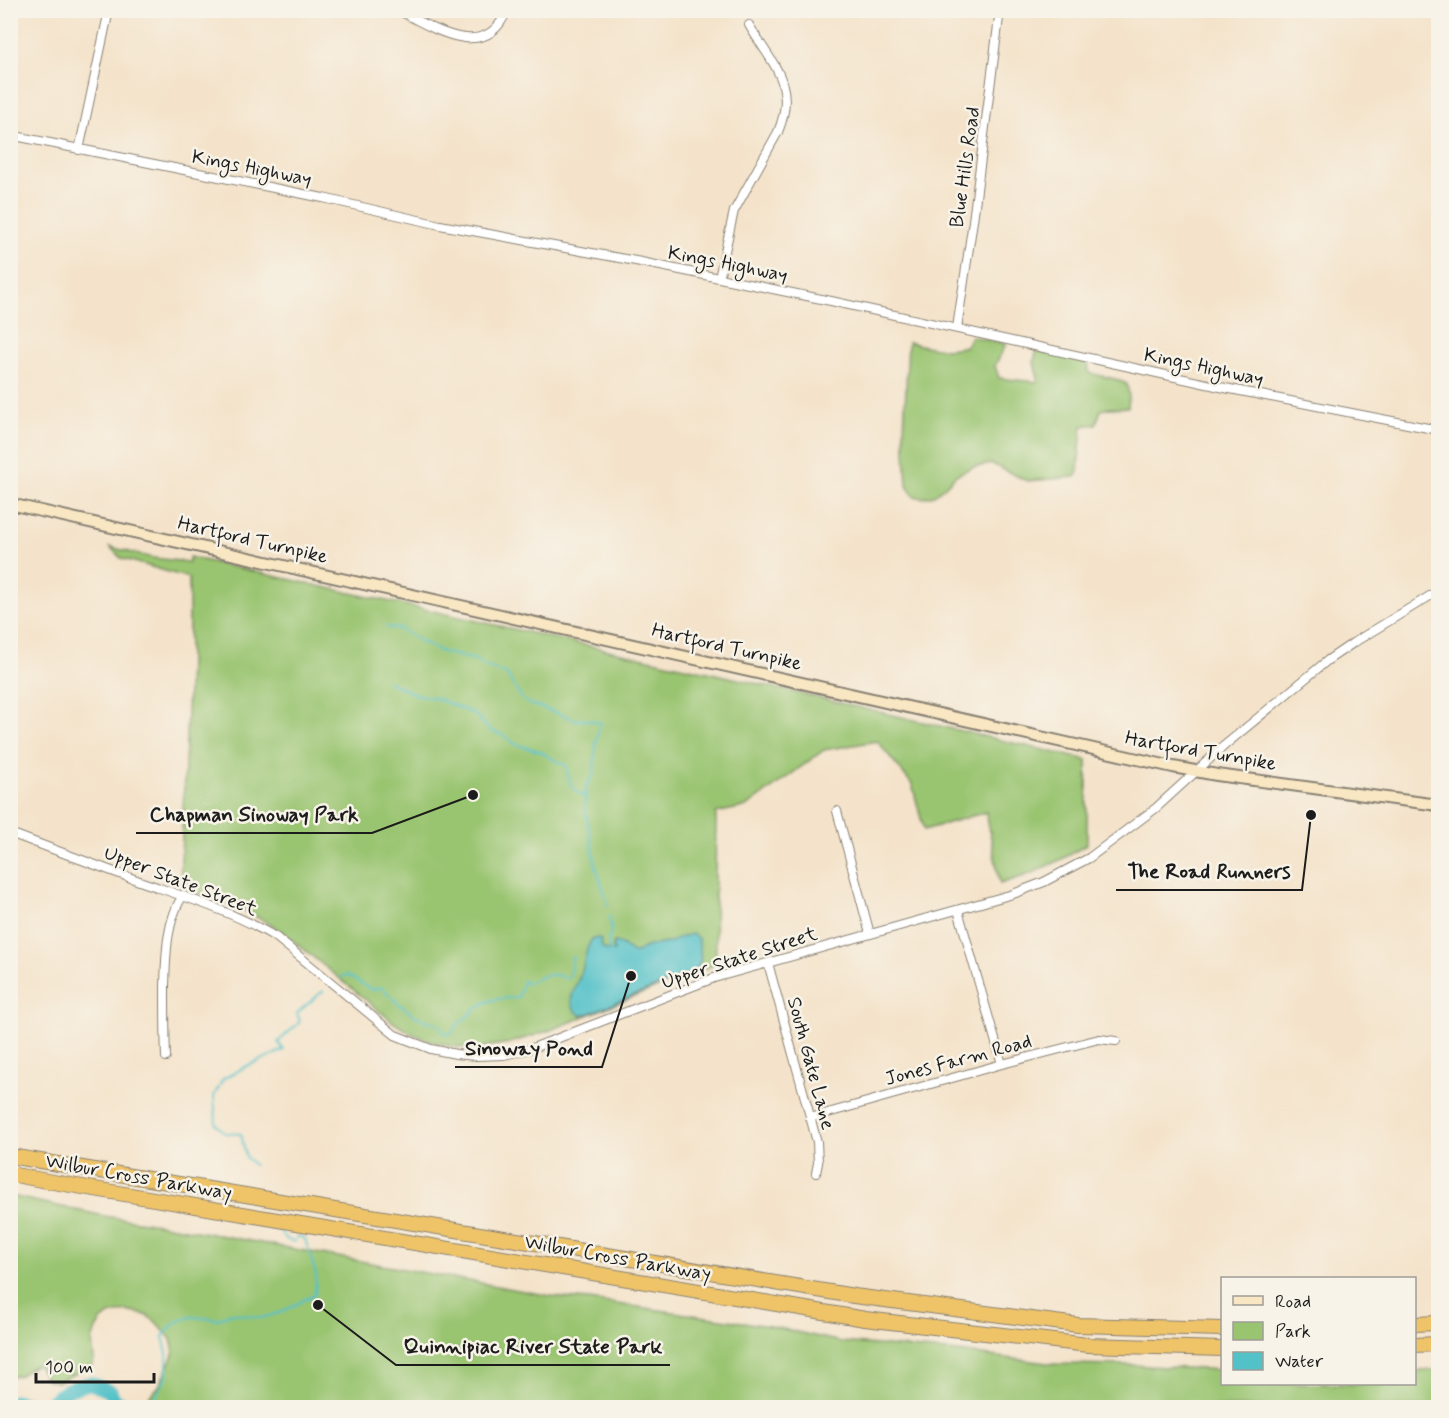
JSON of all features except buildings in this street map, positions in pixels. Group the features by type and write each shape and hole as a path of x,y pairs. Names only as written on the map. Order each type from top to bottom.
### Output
{"highway":[{"name":"Wilbur Cross Parkway","path":"10,1156 854,1296 1078,1325 1221,1329"},
{"name":"Wilbur Cross Parkway","path":"10,1174 865,1319 1088,1345 1221,1349"},
{"path":"1416,1324 1438,1323"},
{"path":"1416,1345 1438,1344"}],"main road":[{"name":"Hartford Turnpike","path":"10,504 1196,771 1438,805"}],"street":[{"path":"79,150 109,10"},
{"path":"398,10 446,34 469,39 490,33 500,23 507,10"},
{"name":"Blue Hills Road","path":"957,328 1000,10"},
{"path":"719,278 734,211 778,132 785,108 781,76 749,25"},
{"name":"Kings Highway","path":"10,135 323,198 440,225 719,278 1225,388 1438,430"},
{"name":"Upper State Street","path":"10,833 183,895 231,914 277,938 395,1035 431,1049 456,1054 504,1055 530,1049 714,978 1029,888 1072,867 1089,858 1156,807 1225,745 1328,660 1353,642 1438,591"},
{"path":"837,811 870,934"},
{"path":"165,1057 167,940 183,895"},
{"path":"958,910 1002,1064"},
{"name":"South Gate Lane","path":"768,963 817,1142 819,1163 816,1173"},
{"name":"Jones Farm Road","path":"810,1118 1099,1039 1116,1041"}],"green space":[{"path":"971,336 1006,344 995,366 999,378 1036,382 1038,378 1034,363 1036,351 1088,362 1089,373 1127,384 1128,407 1101,410 1096,424 1082,426 1078,472 1075,477 1027,481 992,464 973,467 956,475 934,495 922,498 914,496 907,486 904,432 908,342 952,349 966,346"},
{"path":"110,547 153,558 189,562 189,557 712,673 1087,760 1087,844 1045,867 1000,884 986,812 924,830 912,784 877,741 824,750 748,806 716,813 716,964 548,1031 510,1043 478,1048 455,1047 434,1042 394,1023 272,925 239,908 180,887 189,664 189,578 121,558"},
{"path":"11,1196 104,1216 562,1298 770,1326 841,1342 958,1352 1055,1364 1221,1370 1221,1385 1416,1385 1416,1371 1438,1370 1438,1407 140,1407 159,1386 174,1352 171,1339 156,1322 146,1315 126,1311 109,1315 96,1329 92,1341 93,1365 57,1382 46,1379 39,1367 35,1365 20,1375 11,1377"}],"water":[{"path":"693,934 698,939 701,958 699,966 692,973 585,1015 580,1015 575,1010 571,999 572,994 592,939 600,938 602,947 606,950 614,951 614,942 633,953 649,946 667,943"}],"waterway":[{"path":"386,627 400,629 442,652 476,660 506,674 523,700 531,705 577,720 601,723 596,742 594,774 586,786 585,808 596,867 608,905"},
{"path":"387,681 415,694 438,699 474,714 491,731 503,735 515,744 542,752 565,765 571,785 585,797"},
{"path":"609,916 611,929 608,941 611,954"},
{"path":"341,977 347,975 372,990 381,987 414,1015 438,1024 445,1034 453,1033 455,1027 482,1004 496,999 518,998 523,981 529,983 548,975 568,979 572,957 574,958"},
{"path":"254,1165 246,1157 241,1134 225,1133 216,1124 214,1096 223,1079 284,1050 278,1042 300,1022 297,1013 323,991"},
{"path":"111,1392 146,1407 153,1401 167,1376 167,1354 163,1336 176,1322 191,1317 218,1319 232,1313 262,1318 282,1312 315,1294 316,1274 305,1239 298,1236 294,1242 286,1239 278,1229"},
{"path":"10,1403 17,1401 44,1407 67,1390 90,1383 111,1392 114,1408"}],"place":[{"name":"Chapman Sinoway Park","path":"473,795"},
{"name":"The Road Runners","path":"1311,815"},
{"name":"Sinoway Pond","path":"631,976"},
{"name":"Quinnipiac River State Park","path":"318,1305"}]}
